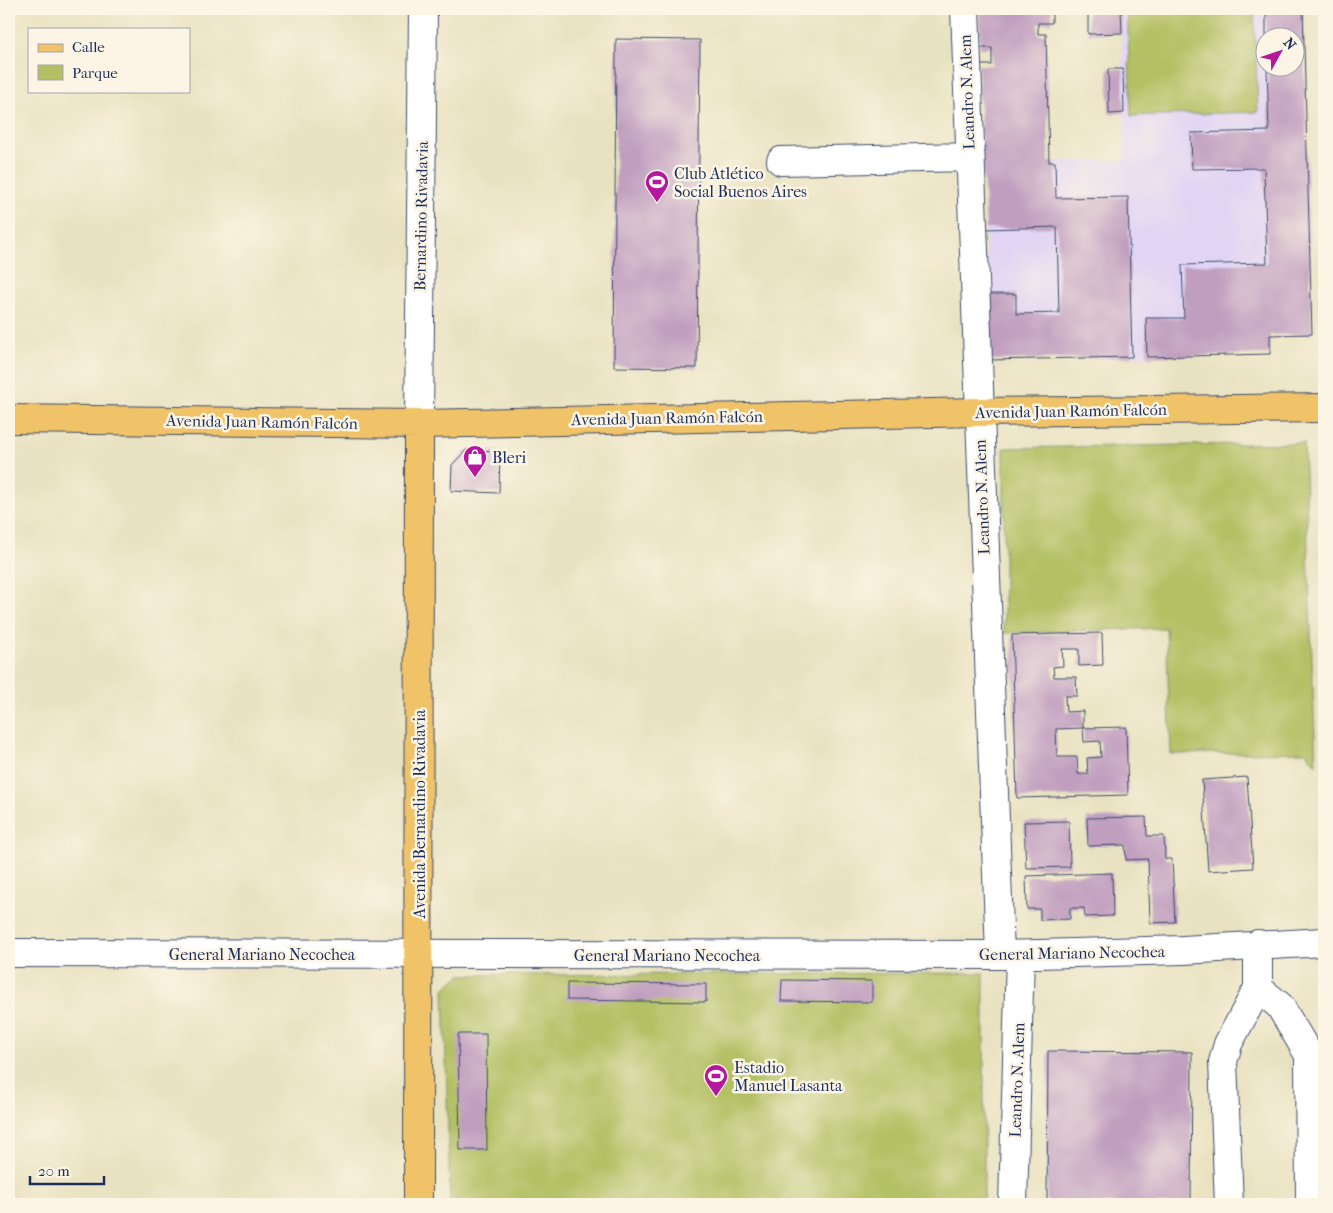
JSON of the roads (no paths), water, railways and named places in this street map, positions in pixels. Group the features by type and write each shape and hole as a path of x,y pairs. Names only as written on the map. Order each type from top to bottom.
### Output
{"main road":[{"name":"Avenida Juan Ramón Falcón","path":"9,419 419,424 979,412 1324,408"},
{"name":"Avenida Bernardino Rivadavia","path":"418,1204 419,424"}],"street":[{"name":"Bernardino Rivadavia","path":"419,424 423,9"},
{"name":"Leandro N. Alem","path":"965,9 979,412 1010,955 1013,1204"},
{"path":"781,161 969,157"},
{"name":"General Mariano Necochea","path":"9,953 1010,955 1183,950 1258,944 1324,942"},
{"path":"1229,1204 1224,1062 1228,1044 1258,988 1258,944"},
{"path":"1258,988 1280,1006 1309,1055 1310,1204"}],"place":[{"name":"Club Atlético Social Buenos Aires","path":"657,203"},
{"name":"Bleri","path":"475,478"},
{"name":"Estadio Manuel Lasanta","path":"716,1097"}]}
